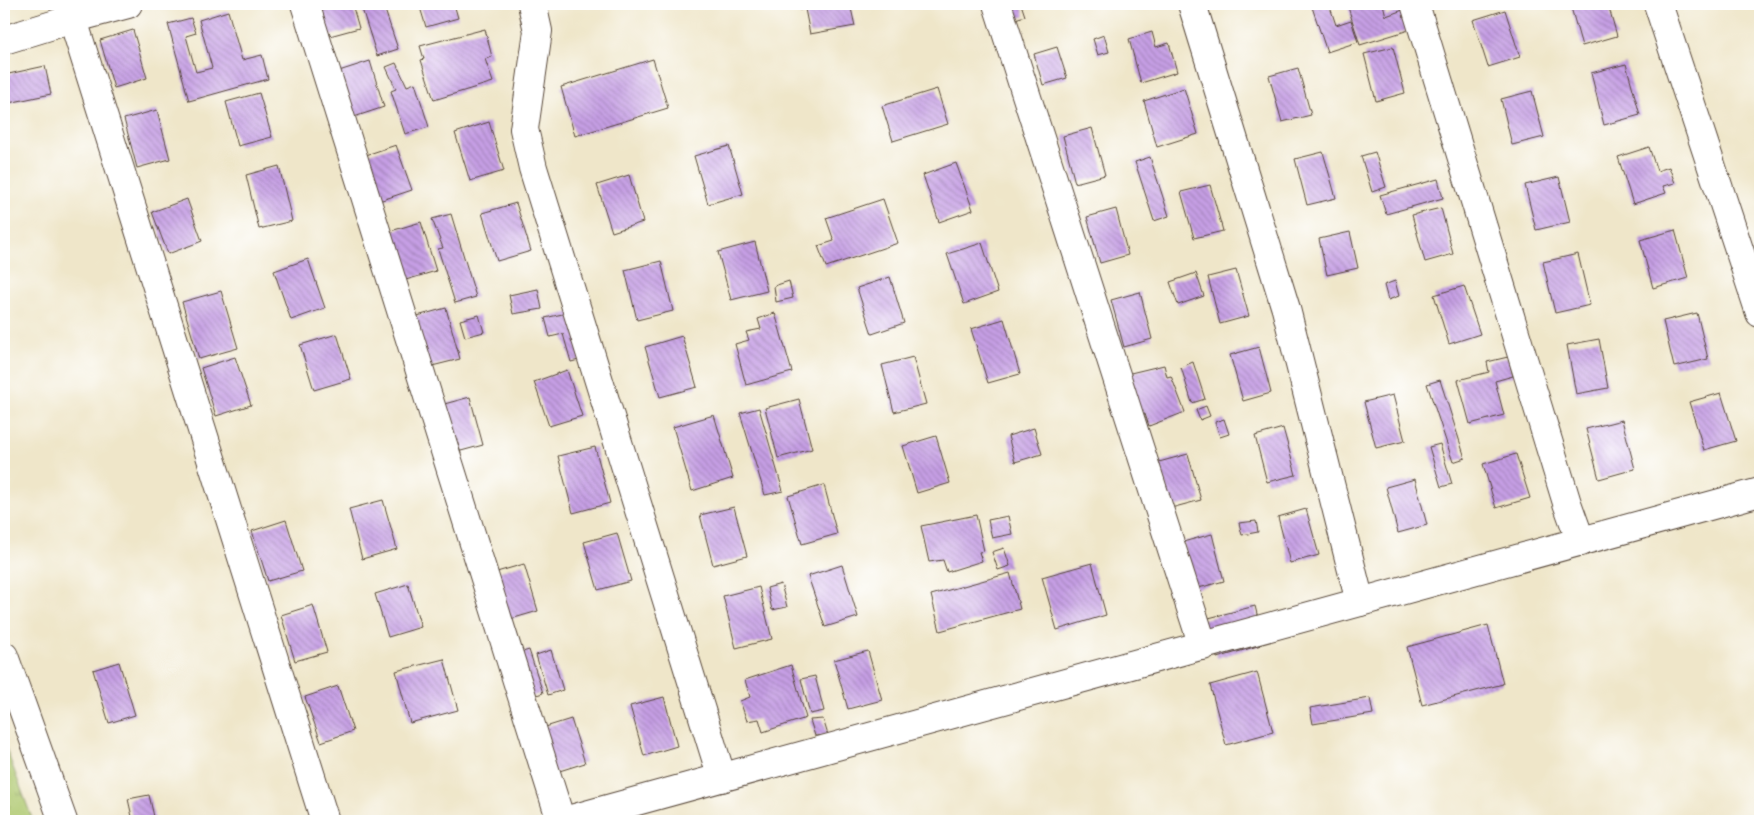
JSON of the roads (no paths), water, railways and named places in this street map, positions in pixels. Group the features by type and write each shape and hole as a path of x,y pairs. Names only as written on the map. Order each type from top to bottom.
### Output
{"street":[{"path":"4,40 70,11 128,4"},
{"path":"305,4 562,821 1760,492"},
{"path":"532,4 538,31 524,129 533,168 722,778"},
{"path":"997,4 1202,646"},
{"path":"1192,4 1286,309 1360,602"},
{"path":"1415,4 1567,503 1582,542"},
{"path":"1658,4 1760,313"},
{"path":"70,11 325,821"},
{"path":"4,656 63,821"}]}
